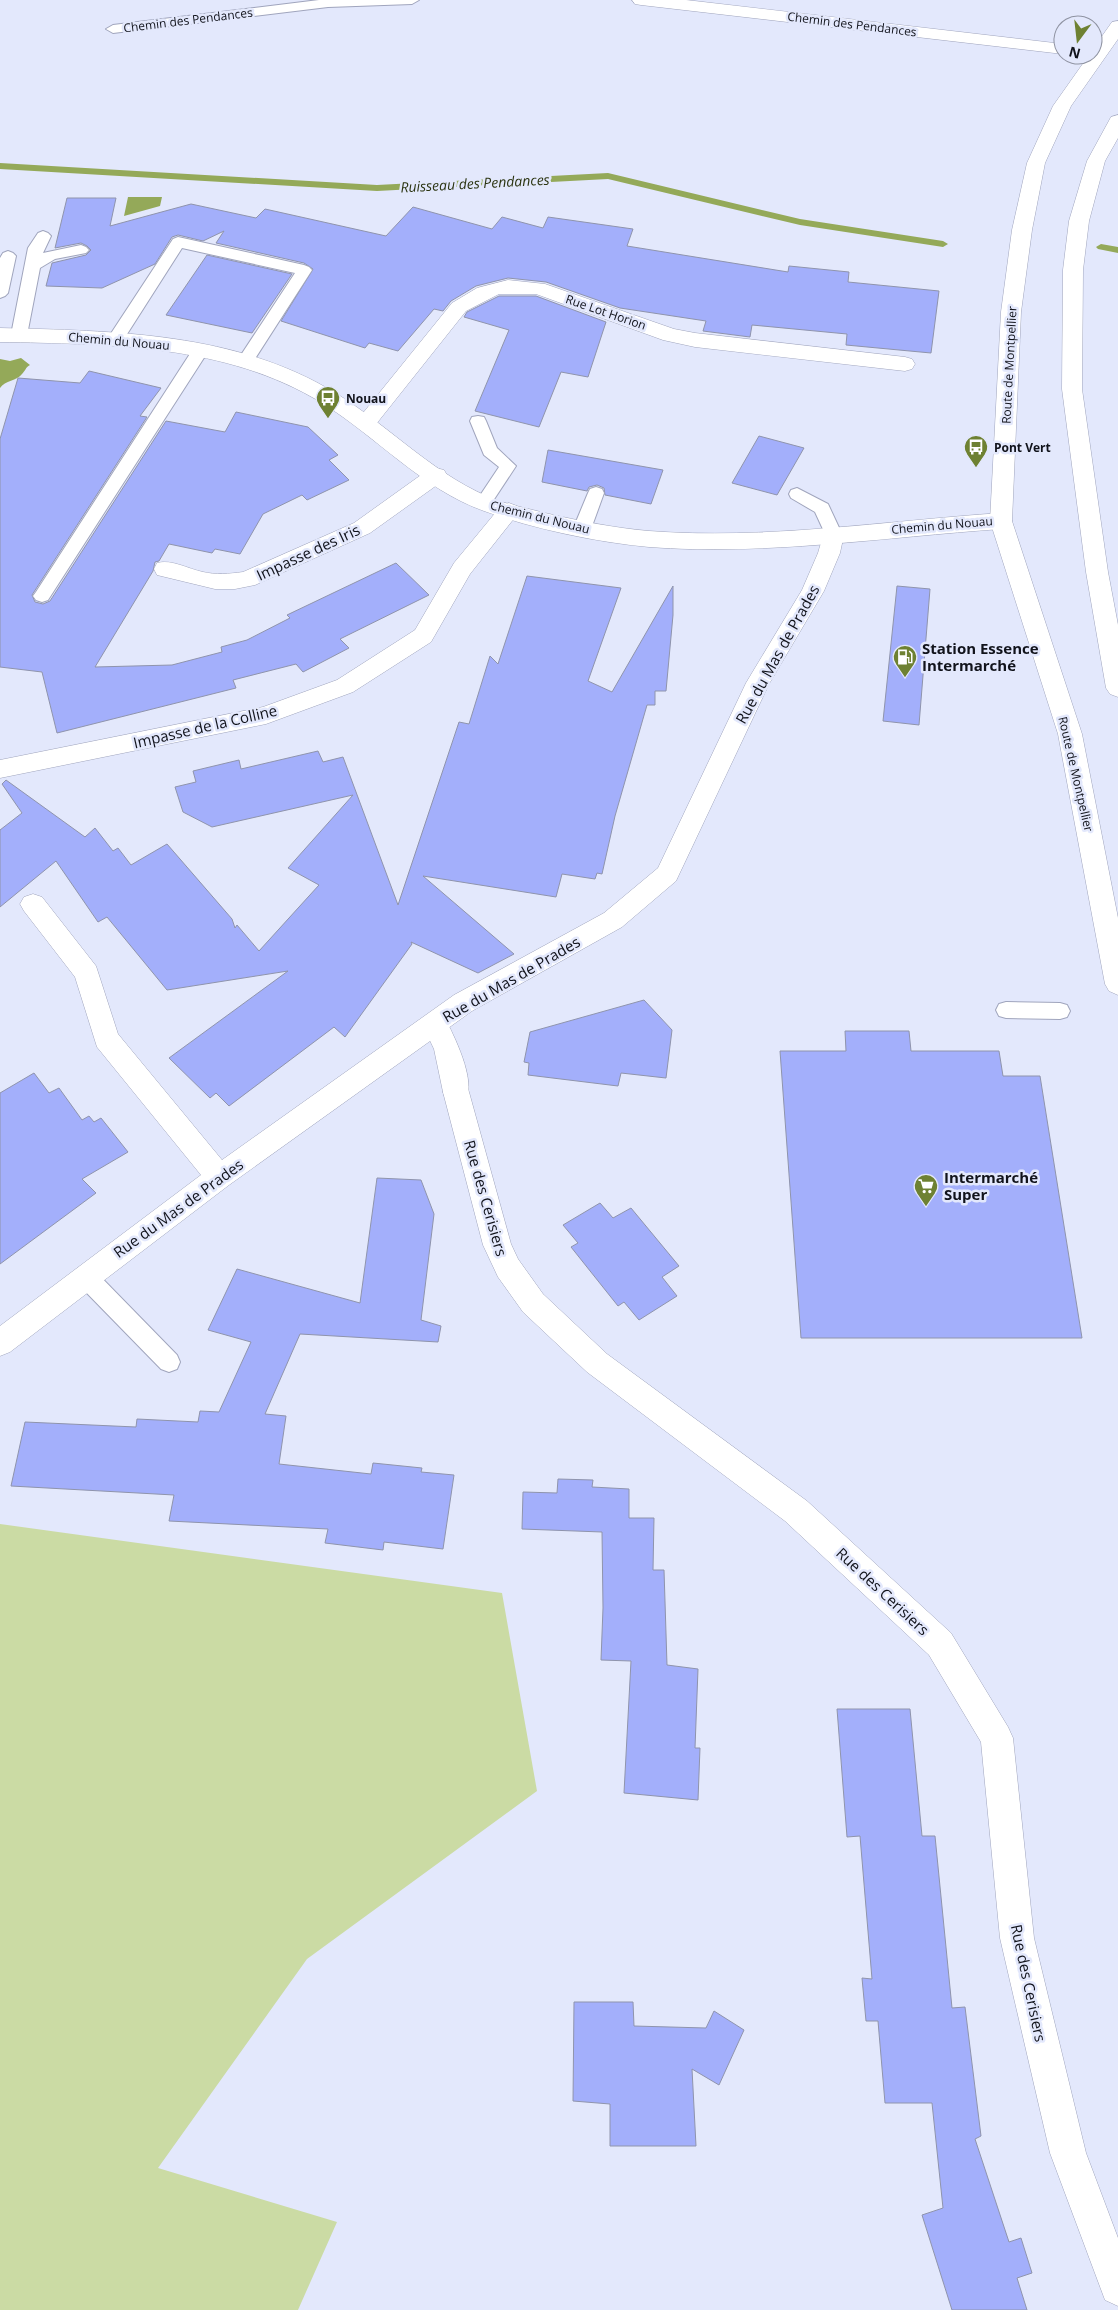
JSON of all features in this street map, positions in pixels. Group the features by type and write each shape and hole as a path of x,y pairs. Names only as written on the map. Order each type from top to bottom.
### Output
{"street":[{"name":"Chemin des Pendances","path":"641,0 1053,48"},
{"name":"Route de Montpellier","path":"1103,43 1118,26"},
{"name":"Route de Montpellier","path":"1087,65 1062,106 1036,163 1022,230 1011,312 1001,521 1070,734 1118,984"},
{"path":"1118,120 1096,161 1079,221 1073,270 1072,389 1113,640 1118,688"},
{"name":"Rue Lot Horion","path":"366,423 459,307 484,292 508,286 538,288 670,335 695,340 905,364"},
{"name":"Chemin du Nouau","path":"10,335 116,338 145,341 200,350 266,368 325,396 366,423 436,475 483,503 582,529 657,540 741,541 1001,521"},
{"name":"Impasse des Iris","path":"166,569 210,583 247,580 362,528 436,475"},
{"name":"Impasse de la Colline","path":"0,769 266,715 344,686 423,636 462,569 509,511"},
{"name":"Rue du Mas de Prades","path":"0,1343 85,1276 219,1177 463,1003 613,920 667,874 758,683 813,591 828,554 833,534"},
{"path":"33,904 87,973 106,1039 219,1177"},
{"name":"Rue des Cerisiers","path":"435,1024 446,1049 497,1245 508,1268 533,1303 597,1362 796,1511 940,1644 997,1738 1017,1938 1068,2154 1118,2287"}],"lane":[{"name":"Chemin des Pendances","path":"113,29 328,3 412,0"},
{"path":"10,335 33,265 36,248 43,236"},
{"path":"116,338 178,242 304,270 245,361"},
{"path":"33,265 51,255 80,250"},
{"path":"0,293 8,256"},
{"path":"42,596 200,350"},
{"path":"478,421 490,451 508,466 483,503"},
{"path":"582,529 596,493"},
{"path":"797,494 822,508 833,534"},
{"path":"1006,1010 1060,1011"},
{"path":"85,1276 169,1362"}],"shaded area":[{"path":"128,197 162,197 160,206 124,216"},
{"path":"21,358 30,365 20,376 5,383 0,388 0,359 10,361"},
{"path":"0,1524 502,1593 537,1791 307,1959 158,2168 337,2222 298,2310 0,2310"}],"building":[{"path":"67,198 116,198 110,226 191,204 256,218 265,209 386,236 413,207 492,229 502,217 543,228 548,217 633,229 627,246 788,272 789,266 849,272 848,282 939,291 931,353 846,345 847,334 752,325 750,337 703,331 706,321 620,308 546,282 508,278 476,286 451,301 443,311 434,309 398,351 369,343 365,348 281,321 313,269 304,263 216,243 224,231 203,241 178,235 172,237 155,264 102,288 46,286 52,263 86,255 91,250 81,243 55,248"},
{"path":"207,255 292,274 252,333 166,315"},
{"path":"499,296 536,296 606,322 588,377 561,372 539,427 475,411 509,330 464,317 467,312"},
{"path":"89,371 161,388 140,416 147,417 32,595 35,602 43,604 50,601 166,421 225,432 236,412 308,427 338,455 329,460 349,480 307,500 302,495 263,514 240,554 215,549 212,553 169,544 159,561 155,562 153,571 95,667 172,665 222,652 221,647 247,640 290,618 287,615 396,563 429,595 340,639 349,648 303,672 296,664 233,680 236,688 57,733 42,672 0,667 0,439 18,378 80,383"},
{"path":"759,436 804,448 777,495 732,483"},
{"path":"548,450 663,470 651,504 605,495 604,488 597,485 589,487 587,491 542,482"},
{"path":"527,576 621,588 588,681 612,692 673,586 673,615 666,691 655,691 655,705 647,705 615,816 602,874 597,873 595,879 562,874 556,897 423,876 514,954 478,973 411,942 412,944 345,1037 334,1027 229,1106 216,1093 210,1098 169,1058 288,971 167,990 107,917 98,922 56,861 0,907 0,830 22,813 2,784 6,780 85,837 95,828 113,851 118,848 131,865 167,844 232,919 235,928 237,925 259,951 319,885 288,868 353,795 212,827 183,812 175,787 196,782 193,771 239,760 241,769 318,751 323,762 343,757 398,905 459,722 469,724 490,656 498,664"},
{"name":"Station Essence Intermarché","path":"897,586 930,589 919,725 883,721"},
{"path":"644,1000 672,1030 666,1078 621,1073 618,1086 528,1075 529,1063 524,1062 530,1032"},
{"name":"Intermarché Super","path":"845,1031 909,1031 911,1051 999,1051 1003,1076 1040,1076 1082,1338 801,1338 780,1051 846,1051"},
{"path":"34,1073 49,1093 59,1088 82,1120 89,1116 94,1122 101,1118 128,1152 82,1179 96,1193 0,1264 0,1093"},
{"path":"377,1178 421,1180 434,1214 421,1320 441,1326 438,1342 300,1334 265,1414 286,1416 279,1464 371,1474 373,1463 422,1468 421,1472 454,1475 443,1549 384,1542 383,1550 325,1543 328,1529 169,1521 174,1495 11,1486 25,1422 136,1427 137,1419 198,1422 200,1411 219,1412 251,1342 208,1330 237,1269 360,1303"},
{"path":"600,1203 613,1218 631,1208 679,1266 662,1277 677,1296 639,1320 624,1302 618,1306 571,1247 578,1243 563,1225"},
{"path":"558,1479 593,1480 592,1487 629,1489 629,1518 654,1518 653,1570 664,1570 667,1665 698,1669 695,1748 700,1748 698,1800 624,1793 631,1661 601,1660 603,1608 602,1532 522,1529 523,1492 557,1493"},
{"path":"837,1709 910,1709 922,1836 935,1836 952,2008 965,2007 981,2136 975,2139 1009,2242 1021,2238 1032,2273 1017,2278 1027,2310 952,2310 922,2215 943,2208 932,2103 885,2103 878,2021 866,2021 862,1978 872,1979 860,1836 847,1837"},
{"path":"574,2002 633,2002 634,2026 706,2028 714,2011 744,2030 719,2085 692,2069 696,2146 610,2146 610,2104 573,2101"}],"waterway":[{"name":"Ruisseau des Pendances","path":"0,166 377,188 608,176 800,222 943,244"},
{"name":"Ruisseau des Pendances","path":"1101,247 1118,250"}],"place":[{"name":"Nouau","path":"328,419"},
{"name":"Pont Vert","path":"976,468"},
{"name":"Station Essence Intermarché","path":"905,678"},
{"name":"Intermarché Super","path":"926,1207"}]}
